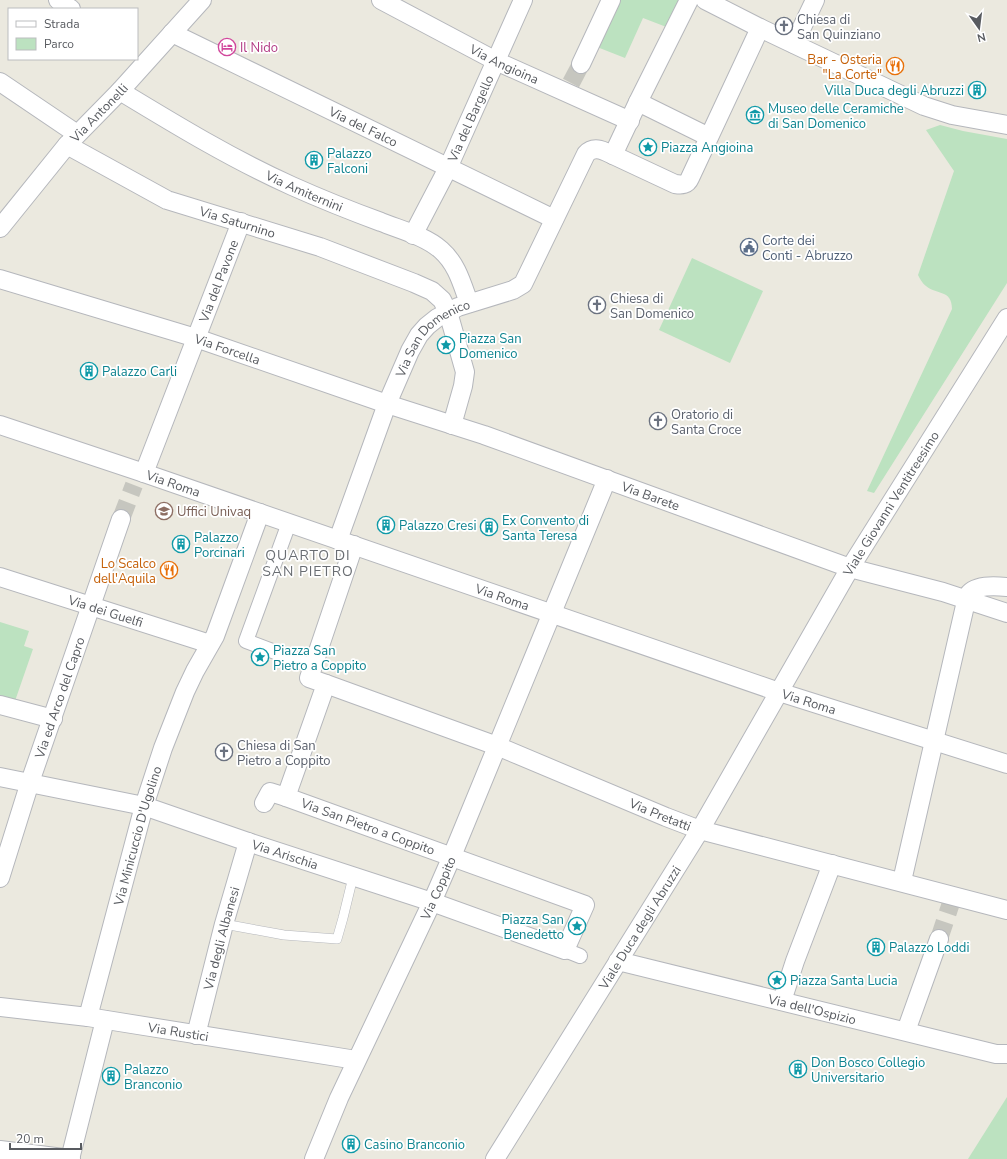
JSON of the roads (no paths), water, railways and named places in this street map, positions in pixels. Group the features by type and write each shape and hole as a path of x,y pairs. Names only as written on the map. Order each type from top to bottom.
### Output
{"street":[{"path":"58,0 70,8"},
{"name":"Via Antonelli","path":"0,228 39,178 72,140 120,91 141,60 172,33 202,0"},
{"name":"Via Angioina","path":"382,0 496,61 569,88 630,121"},
{"name":"Via del Bargello","path":"413,235 448,168 523,0"},
{"path":"581,64 611,0"},
{"path":"689,0 613,155 675,184 684,184 689,180 760,28"},
{"path":"705,0 760,28 938,111 970,119 1007,125"},
{"path":"794,44 815,0"},
{"name":"Via del Falco","path":"172,33 554,219"},
{"name":"Via Saturnino","path":"0,82 72,140 167,200 320,247 414,283 432,291 437,295 442,300 448,312"},
{"name":"Via Amiternini","path":"120,91 222,151 268,174 339,206 432,244 441,250 448,258 459,275 469,303"},
{"path":"638,102 709,137"},
{"name":"Via San Domenico","path":"346,543 388,404 414,343 428,326 448,312 469,303 513,290 523,284 584,156 589,151 600,149 613,155"},
{"name":"Via del Pavone","path":"139,476 196,338 241,222"},
{"name":"Via Forcella","path":"0,279 196,338 452,425"},
{"path":"448,312 465,372 463,386 452,425"},
{"name":"Viale Giovanni Ventitreesimo","path":"779,692 850,568 1007,318"},
{"name":"Via Roma","path":"0,425 139,476 260,513 779,692 1007,764"},
{"name":"Via Barete","path":"452,425 608,479 850,568 966,599 1007,613"},
{"name":"Via Coppito","path":"314,1159 356,1060 432,902 452,856 608,479"},
{"path":"210,644 215,636 260,513"},
{"name":"Via ed Arco del Capro","path":"0,878 30,782 122,519"},
{"path":"289,523 246,641 312,666"},
{"path":"264,803 270,792 286,797 326,684 309,678 346,543"},
{"name":"Via dei Guelfi","path":"0,577 210,644"},
{"path":"902,881 966,599 969,593 975,589 1007,587"},
{"name":"Via Minicuccio D'Ugolino","path":"71,1159 96,1018 144,806 177,708 194,671 210,644"},
{"name":"Via Pretatti","path":"326,684 497,746 700,830 902,881 952,899 1007,910"},
{"name":"Viale Duca degli Abruzzi","path":"495,1159 700,830 779,692"},
{"path":"0,706 53,719"},
{"name":"Via Arischia","path":"0,777 144,806 248,842 432,902 572,953"},
{"name":"Via San Pietro a Coppito","path":"286,797 585,905 572,953"},
{"name":"Via degli Albanesi","path":"196,1035 224,924 248,842"},
{"path":"782,1001 795,961 832,864"},
{"path":"906,1031 939,939"},
{"name":"Via dell'Ospizio","path":"618,961 996,1054 1007,1054"},
{"name":"Via Rustici","path":"0,1007 96,1018 356,1060"},
{"path":"0,1150 71,1159"}],"lane":[{"path":"224,924 284,935 337,939 353,876"}],"tunnel":[{"path":"571,83 581,64"},
{"path":"121,519 134,485"},
{"path":"939,939 951,903"}],"place":[{"name":"Chiesa di San Quinziano","path":"784,26"},
{"name":"Il Nido","path":"227,47"},
{"name":"Bar - Osteria \"La Corte\"","path":"895,66"},
{"name":"Villa Duca degli Abruzzi","path":"977,90"},
{"name":"Museo delle Ceramiche di San Domenico","path":"755,115"},
{"name":"Piazza Angioina","path":"648,147"},
{"name":"Palazzo Falconi","path":"314,160"},
{"name":"Corte dei Conti - Abruzzo","path":"749,247"},
{"name":"Chiesa di San Domenico","path":"597,305"},
{"name":"Piazza San Domenico","path":"446,345"},
{"name":"Palazzo Carli","path":"89,371"},
{"name":"Oratorio di Santa Croce","path":"658,421"},
{"name":"Uffici Univaq","path":"164,511"},
{"name":"Palazzo Cresi","path":"386,525"},
{"name":"Ex Convento di Santa Teresa","path":"489,527"},
{"name":"Palazzo Porcinari","path":"181,544"},
{"name":"Lo Scalco dell'Aquila","path":"169,570"},
{"name":"Piazza San Pietro a Coppito","path":"260,657"},
{"name":"Chiesa di San Pietro a Coppito","path":"224,752"},
{"name":"Piazza San Benedetto","path":"577,926"},
{"name":"Palazzo Loddi","path":"876,947"},
{"name":"Piazza Santa Lucia","path":"777,980"},
{"name":"Don Bosco Collegio Universitario","path":"798,1069"},
{"name":"Palazzo Branconio","path":"111,1076"},
{"name":"Casino Branconio","path":"351,1144"}],"district":[{"name":"QUARTO DI SAN PIETRO","path":"308,564"}]}
